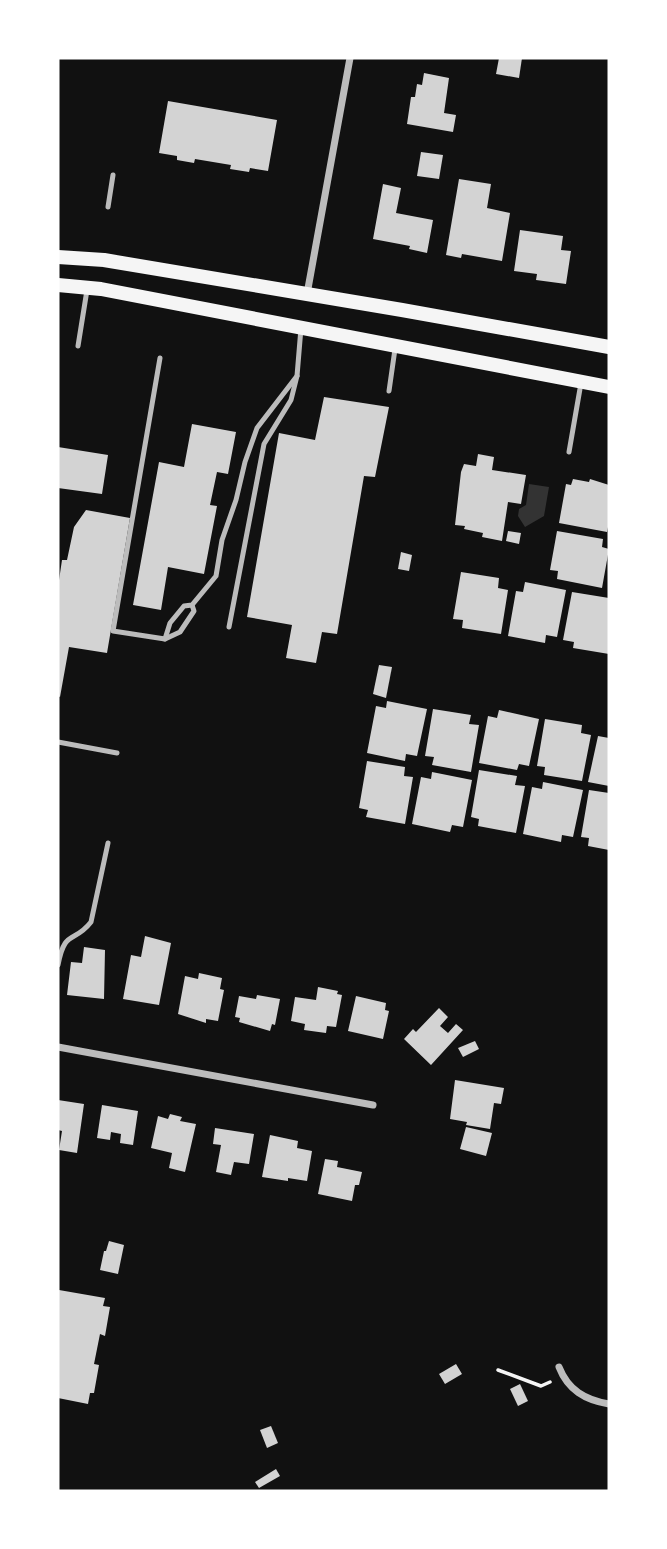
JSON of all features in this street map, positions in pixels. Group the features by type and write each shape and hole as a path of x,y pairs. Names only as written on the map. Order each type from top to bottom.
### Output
{"main road":[{"path":"58,257 104,260 609,347"},
{"path":"58,285 87,288 609,387"}],"street":[{"path":"307,295 350,58"},
{"path":"58,1047 373,1105"},
{"path":"559,1367 564,1378 582,1397 609,1404"}],"lane":[{"path":"107,207 113,175"},
{"path":"78,346 87,288"},
{"path":"229,627 264,444 291,400 297,376 301,328"},
{"path":"389,391 396,346"},
{"path":"160,358 113,631 165,639 180,632 194,611 192,605"},
{"path":"165,639 170,623 184,606 192,605 216,576 222,540 257,428 297,376"},
{"path":"569,452 581,383"},
{"path":"58,742 117,753"},
{"path":"58,965 61,947 66,940 91,922 108,843"}],"path":[{"path":"498,1370 541,1386 552,1381"}],"shaded area":[{"path":"529,484 549,487 544,516 525,527 518,516 519,509 526,505"}],"building":[{"path":"499,58 522,58 519,78 496,74"},
{"path":"424,73 449,78 444,113 456,115 453,132 407,124 411,97 415,97 417,84 422,85"},
{"path":"168,101 277,120 268,171 230,169 231,165 195,159 194,163 159,153"},
{"path":"421,152 443,155 439,179 417,176"},
{"path":"459,179 491,184 487,208 510,213 502,261 462,254 461,258 446,255"},
{"path":"383,184 401,188 396,213 433,220 427,253 409,249 410,246 373,239"},
{"path":"520,230 563,236 561,250 571,251 566,284 536,280 537,274 514,271"},
{"path":"324,397 389,407 375,477 364,476 337,634 322,632 316,663 286,658 292,625 247,617 279,433 315,440"},
{"path":"192,424 236,432 228,474 217,472 210,505 217,506 204,574 168,567 161,610 133,605 159,462 184,467"},
{"path":"58,447 108,455 102,494 58,488"},
{"path":"478,454 494,457 492,470 526,475 521,504 508,502 502,541 482,537 483,533 455,525 461,472 464,464 476,466"},
{"path":"573,479 589,482 590,479 609,485 607,532 559,523 566,484 571,485"},
{"path":"86,510 130,518 107,653 69,647 60,697 58,587 62,560 67,560 74,527"},
{"path":"508,531 521,533 519,544 506,541"},
{"path":"557,531 603,539 602,547 609,549 602,588 557,579 558,571 550,570"},
{"path":"401,552 412,555 409,571 398,569"},
{"path":"461,572 499,578 498,588 508,590 501,634 462,628 463,620 453,619"},
{"path":"525,582 566,590 557,637 546,635 545,643 508,636 516,591 523,592"},
{"path":"572,592 609,598 609,654 573,648 574,642 563,640"},
{"path":"379,665 392,667 386,698 373,694"},
{"path":"387,701 427,709 417,756 406,754 405,761 367,753 376,706 386,708"},
{"path":"433,709 471,715 469,724 479,725 471,772 432,765 434,757 425,756"},
{"path":"499,710 539,719 529,766 519,764 517,770 479,763 488,716 497,718"},
{"path":"545,719 582,725 581,733 591,735 582,781 544,775 545,767 537,766"},
{"path":"598,736 609,738 609,786 588,782"},
{"path":"367,761 405,767 404,776 413,777 405,824 366,817 368,810 359,808"},
{"path":"479,770 517,776 515,785 525,786 516,833 478,826 479,819 471,817"},
{"path":"432,772 472,780 463,827 452,825 450,832 412,824 421,777 431,779"},
{"path":"543,782 583,790 573,837 562,835 561,842 523,834 532,787 542,789"},
{"path":"589,790 609,793 609,850 588,846 589,838 581,837"},
{"path":"145,936 171,943 159,1005 123,999 131,955 141,957"},
{"path":"84,947 105,950 104,999 67,995 71,962 82,963"},
{"path":"199,973 222,978 220,989 224,990 218,1021 206,1019 206,1023 178,1014 185,976 198,979"},
{"path":"318,987 338,991 337,994 342,995 336,1027 327,1026 326,1033 304,1030 305,1024 291,1021 295,997 316,1000"},
{"path":"257,995 280,999 275,1025 272,1024 270,1031 239,1022 240,1018 235,1017 239,996 256,999"},
{"path":"356,996 386,1003 385,1010 389,1011 383,1039 348,1031"},
{"path":"439,1008 448,1017 440,1026 448,1033 456,1024 463,1030 431,1065 404,1039 413,1029 416,1032"},
{"path":"475,1041 479,1049 463,1057 458,1048"},
{"path":"455,1080 504,1088 501,1104 494,1103 490,1129 450,1119"},
{"path":"58,1100 84,1104 77,1153 59,1150 62,1131 58,1130"},
{"path":"102,1105 138,1111 133,1145 120,1143 121,1134 111,1132 110,1140 97,1138"},
{"path":"170,1114 182,1117 180,1121 196,1124 185,1172 169,1168 172,1153 151,1148 158,1116 168,1119"},
{"path":"466,1127 492,1133 486,1156 460,1149"},
{"path":"215,1128 254,1134 249,1164 234,1162 231,1175 216,1172 221,1145 213,1144"},
{"path":"270,1135 298,1141 297,1148 312,1151 307,1181 262,1177"},
{"path":"325,1159 338,1161 337,1167 362,1172 359,1185 355,1185 352,1201 318,1194"},
{"path":"109,1241 124,1245 118,1274 100,1270"},
{"path":"59,1290 105,1298 103,1306 110,1307 105,1336 100,1334 94,1364 99,1365 94,1393 90,1393 88,1404 58,1398"},
{"path":"456,1364 462,1374 445,1384 439,1374"},
{"path":"520,1384 528,1401 518,1406 510,1389"},
{"path":"271,1426 278,1443 267,1448 260,1430"},
{"path":"276,1469 280,1476 259,1488 255,1482"}]}
